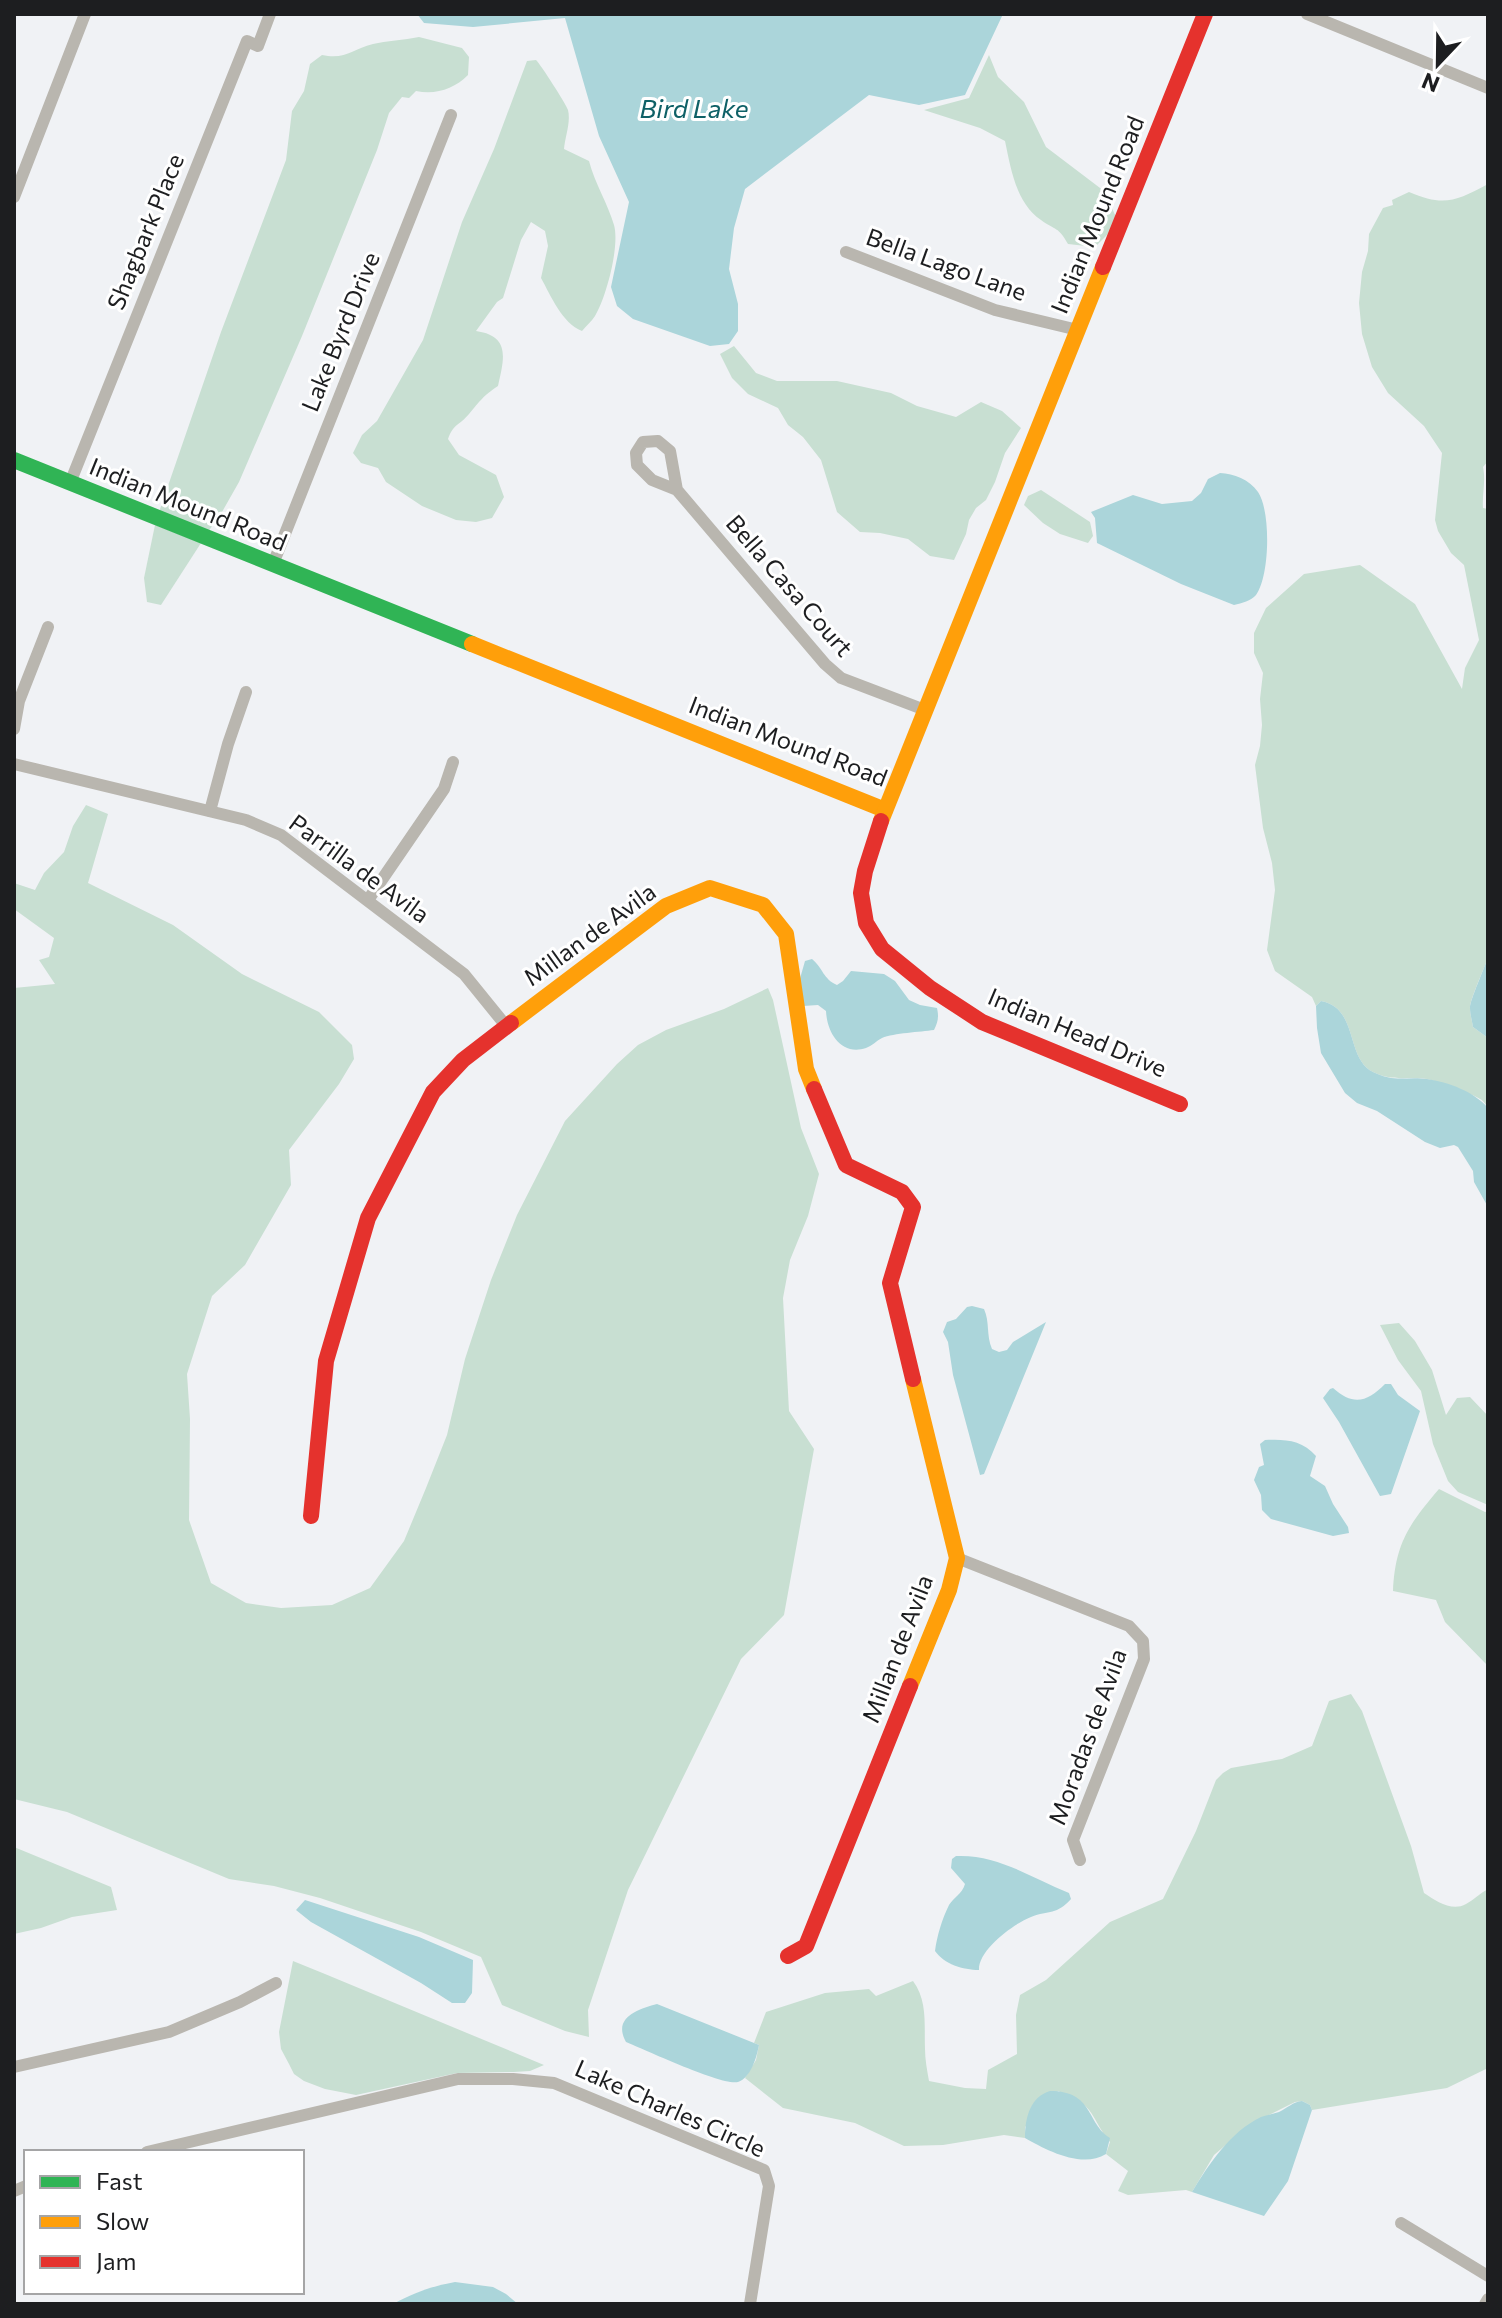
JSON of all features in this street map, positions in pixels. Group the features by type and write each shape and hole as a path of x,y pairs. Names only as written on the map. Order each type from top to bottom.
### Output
{"street":[{"path":"14,197 85,14"},
{"name":"Shagbark Place","path":"70,483 243,50 247,41 258,46 270,14"},
{"name":"Indian Mound Road","path":"14,460 885,810 1205,14"},
{"path":"1307,14 1488,88"},
{"name":"Lake Byrd Drive","path":"273,564 451,115"},
{"name":"Bella Lago Lane","path":"846,252 995,310 1078,330"},
{"name":"Bella Casa Court","path":"677,490 825,664 841,678 925,710"},
{"path":"14,729 19,701 48,627"},
{"path":"210,811 246,692"},
{"path":"368,900 444,789 453,762"},
{"name":"Parrilla de Avila","path":"14,764 246,820 281,835 464,974 507,1027"},
{"name":"Indian Head Drive","path":"885,810 861,893 866,923 882,949 930,988 982,1022 1180,1104"},
{"name":"Millan de Avila","path":"311,1516 326,1361 368,1218 433,1092 463,1060 666,906 710,888 763,905 786,934 806,1069 846,1165 902,1192 913,1207 890,1283 957,1558 949,1590 806,1946 788,1956"},
{"name":"Moradas de Avila","path":"957,1558 1129,1626 1143,1641 1144,1659 1073,1840 1080,1860"},
{"path":"14,2067 169,2032 276,1983"},
{"name":"Lake Charles Circle","path":"156,2150 458,2079 554,2083 764,2170 769,2186 750,2304"},
{"path":"1401,2223 1488,2276"}],"green space":[{"path":"419,37 462,48 469,57 468,75 444,90 416,91 409,98 402,97 389,113 302,336 239,482 208,532 159,512 221,332 286,160 292,111 304,91 310,64 322,55 343,55 373,44"},
{"path":"989,55 998,77 1024,102 1046,147 1104,191 1116,217 1111,231 1095,247 1068,244 1059,231 1033,213 1016,185 1005,141 980,128 924,110 969,98"},
{"path":"536,60 568,110 564,149 589,161 608,209 614,225 614,258 599,308 582,331 563,315 541,278 548,246 545,231 531,222 521,240 503,298 476,331 500,343 503,358 498,386 455,427 448,439 459,455 496,475 504,497 492,518 476,522 456,520 422,506 386,482 378,468 361,463 353,453 362,435 377,421 423,340 462,222 527,61"},
{"path":"1488,184 1488,461 1483,467 1483,508 1488,509 1488,958 1470,1008 1473,1027 1488,1038 1488,1108 1476,1096 1438,1082 1387,1077 1373,1072 1358,1056 1341,1013 1333,1005 1321,1001 1316,1006 1312,997 1275,971 1267,950 1275,890 1255,765 1262,725 1260,699 1263,673 1254,653 1254,633 1266,608 1304,574 1360,565 1415,604 1462,689 1465,668 1479,640 1464,565 1451,553 1435,520 1442,453 1424,426 1388,393 1372,367 1362,334 1359,303 1369,234 1383,208 1393,205 1392,200 1409,192 1441,201 1467,195"},
{"path":"734,346 756,373 777,381 837,381 891,393 917,406 956,417 981,402 1002,411 1021,428 1005,453 986,500 976,508 969,520 954,560 930,556 908,539 860,532 837,512 821,460 803,437 788,425 778,408 748,394 732,378 720,354"},
{"path":"1041,490 1090,522 1093,536 1088,543 1060,534 1024,505 1028,496"},
{"path":"155,525 201,543 161,605 147,602 144,578"},
{"path":"86,805 108,814 88,883 173,925 242,974 319,1012 352,1045 354,1059 339,1084 289,1150 291,1185 245,1265 212,1296 187,1374 189,1520 211,1583 246,1603 281,1608 332,1605 370,1588 404,1541 447,1435 465,1359 491,1280 517,1215 565,1121 638,1045 666,1030 724,1009 768,988 773,1000 801,1128 819,1174 808,1216 790,1260 783,1298 789,1411 814,1449 784,1615 741,1659 628,1890 588,2010 589,2037 565,2031 502,2005 481,1957 421,1932 320,1898 229,1879 67,1812 14,1799 14,988 55,984 39,960 49,957 54,938 14,909 14,883 35,890 44,873 64,852 73,826"},
{"path":"1399,1323 1415,1341 1432,1370 1446,1415 1457,1398 1470,1397 1488,1416 1488,1505 1458,1492 1448,1481 1433,1444 1421,1391 1398,1360 1380,1325"},
{"path":"1439,1489 1488,1511 1488,1666 1445,1622 1436,1600 1393,1591 1401,1547 1419,1513"},
{"path":"1351,1694 1362,1711 1411,1846 1424,1893 1455,1907 1466,1904 1488,1889 1488,2068 1447,2088 1312,2110 1302,2101 1295,2102 1249,2125 1214,2155 1192,2192 1128,2195 1118,2191 1128,2171 1106,2154 1110,2142 1086,2106 1058,2091 1025,2127 1025,2138 1004,2135 943,2145 904,2146 855,2123 783,2108 745,2078 756,2060 759,2045 754,2043 766,2012 825,1993 869,1989 876,1996 913,1981 923,2005 929,2081 986,2089 988,2070 1017,2054 1016,2015 1020,1995 1046,1980 1110,1922 1163,1899 1196,1831 1216,1780 1231,1768 1282,1759 1312,1746 1329,1701"},
{"path":"14,1847 111,1887 117,1910 72,1917 14,1934"},
{"path":"293,1961 544,2065 530,2071 457,2073 356,2095 304,2081 294,2074 281,2049 279,2032"}],"water":[{"name":"Bird Lake","path":"417,14 1003,14 965,95 919,105 869,95 745,189 734,228 729,269 738,304 738,331 729,344 710,346 633,319 617,306 611,287 629,202 599,136 565,18 473,27 424,23"},
{"path":"1220,473 1246,481 1258,492 1262,501 1267,528 1266,559 1261,586 1252,599 1234,605 1181,584 1097,543 1095,518 1091,512 1133,495 1162,504 1192,501 1201,493 1208,479"},
{"path":"1488,958 1488,1038 1473,1027 1470,1008"},
{"path":"812,959 837,985 851,971 884,974 895,981 909,1000 937,1008 938,1019 934,1030 887,1036 857,1050 843,1046 829,1027 826,1011 818,1005 803,1006 799,982 805,961"},
{"path":"1321,1001 1333,1005 1341,1013 1358,1056 1373,1072 1388,1077 1420,1078 1444,1083 1469,1093 1488,1108 1488,1207 1474,1182 1473,1171 1458,1147 1440,1148 1425,1142 1345,1093 1321,1053 1316,1006"},
{"path":"972,1306 984,1309 990,1344 992,1349 999,1352 1007,1350 1013,1342 1046,1322 984,1474 980,1475 943,1332 947,1322"},
{"path":"1385,1384 1391,1384 1398,1395 1420,1411 1391,1494 1380,1496 1323,1398 1333,1388 1348,1398 1360,1400"},
{"path":"1265,1440 1293,1442 1316,1456 1310,1476 1325,1486 1349,1533 1333,1536 1271,1519 1262,1510 1261,1495 1254,1480 1259,1467 1264,1465 1260,1444"},
{"path":"956,1856 986,1859 1014,1868 1069,1893 1071,1899 1057,1910 1015,1925 990,1946 980,1962 979,1970 954,1965 935,1951 946,1910 965,1884 951,1868 952,1859"},
{"path":"305,1900 419,1937 473,1960 472,1993 465,2003 452,2003 311,1922 296,1910"},
{"path":"657,2004 759,2045 750,2071 743,2080 729,2082 717,2079 626,2042 622,2026 625,2020"},
{"path":"1050,2091 1064,2092 1082,2102 1102,2132 1110,2138 1106,2154 1086,2160 1075,2159 1025,2138 1033,2103"},
{"path":"1302,2101 1312,2110 1288,2181 1264,2216 1192,2192 1213,2160 1240,2131 1261,2117"},
{"path":"455,2282 493,2287 518,2304 393,2304 423,2290"}],"traffic: fast":[{"path":"14,460 472,644"}],"traffic: slow":[{"path":"881,821 1103,267"},
{"path":"472,644 885,810"},
{"path":"511,1023 666,906 710,888 763,905 786,934 806,1069 814,1089"},
{"path":"910,1686 949,1590 957,1558 913,1379"}],"traffic: jam":[{"path":"1103,267 1205,14"},
{"path":"881,821 861,893 866,923 882,949 930,988 982,1022 1180,1104"},
{"path":"311,1516 326,1361 368,1218 433,1092 463,1060 511,1023"},
{"path":"814,1089 846,1165 902,1192 913,1207 890,1283 913,1379"},
{"path":"788,1956 806,1946 910,1686"}]}
